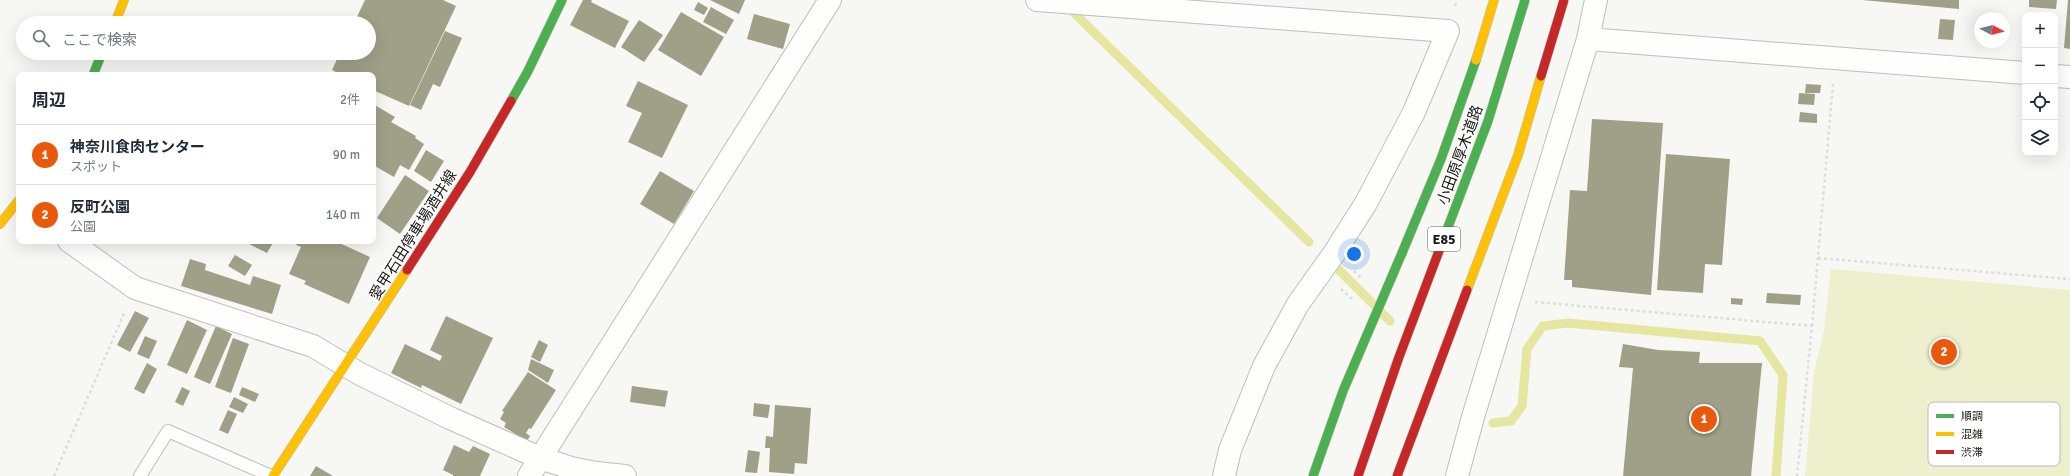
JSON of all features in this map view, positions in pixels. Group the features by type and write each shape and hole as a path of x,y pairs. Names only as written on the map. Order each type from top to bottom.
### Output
{"main road":[{"path":"118,16 124,0"},
{"name":"愛甲石田停車場酒井線","path":"272,476 346,366 470,172 528,71 562,0"},
{"path":"1313,476 1334,413 1356,356 1438,172 1480,53 1494,0"},
{"name":"小田原厚木道路","path":"1358,476 1470,172 1502,77 1525,0"},
{"name":"E85","path":"1397,476 1518,155 1564,0"},
{"path":"94,72 99,60"},
{"path":"0,224 16,205"}],"street":[{"path":"534,467 830,0"},
{"path":"1037,0 1448,31 1414,112 1366,204 1335,252 1298,304 1264,366 1230,450 1224,476"},
{"path":"1457,476 1467,436 1508,299 1588,39 1596,0"},
{"path":"1588,39 1835,60 2022,74"},
{"path":"2058,76 2070,77"},
{"path":"73,244 135,288 313,346 346,366 450,418 534,467 571,468 596,473 625,476"}],"lane":[{"path":"140,476 168,431 272,476"}],"path":[{"path":"1797,476 1812,326 1835,60"},
{"path":"1818,258 2070,279"},
{"path":"54,476 135,288"},
{"path":"1508,299 1812,326"}],"green space":[{"path":"1831,269 2070,290 2070,476 1805,476 1814,373 1824,330"}],"building":[{"path":"365,0 443,0 456,6 409,106 376,91 376,72 336,72 332,70 337,60 376,60 376,16 357,16"},
{"path":"583,0 592,0 591,2 629,21 615,48 570,25"},
{"path":"710,0 745,0 739,14"},
{"path":"1862,0 1959,0 1959,9"},
{"path":"2029,0 2057,0 2056,9 2029,7"},
{"path":"2068,0 2070,0 2070,49 2064,48"},
{"path":"698,2 708,8 704,15 694,10"},
{"path":"711,7 734,20 726,34 703,22"},
{"path":"681,12 724,37 701,76 658,50"},
{"path":"754,14 790,24 783,49 747,39"},
{"path":"1940,19 1955,20 1953,40 1938,39"},
{"path":"639,20 663,35 644,62 621,47"},
{"path":"445,31 462,38 440,87 433,84 421,110 410,105"},
{"path":"638,81 688,105 662,158 628,142 642,113 626,106"},
{"path":"1806,84 1821,85 1820,93 1805,93"},
{"path":"1799,93 1815,94 1814,105 1798,104"},
{"path":"376,106 395,117 391,122 416,136 415,138 424,144 409,170 400,165 394,177 376,167"},
{"path":"1800,112 1817,114 1817,123 1799,122"},
{"path":"1592,119 1663,123 1651,295 1572,287 1572,280 1564,280 1570,190 1587,191"},
{"path":"426,150 444,161 431,182 414,171"},
{"path":"1666,154 1730,159 1722,265 1705,264 1703,293 1657,290"},
{"path":"660,171 694,191 674,224 640,204"},
{"path":"405,175 429,191 400,234 377,218"},
{"path":"249,244 272,244 267,253"},
{"path":"342,244 370,257 349,304 304,284 306,281 289,274 301,247 296,245"},
{"path":"235,255 252,265 245,276 228,266"},
{"path":"190,259 206,264 205,270 250,285 253,276 281,285 272,314 181,286"},
{"path":"1767,293 1801,295 1800,305 1766,303"},
{"path":"1731,298 1743,299 1742,305 1731,304"},
{"path":"135,311 149,318 130,352 117,345"},
{"path":"446,316 493,338 461,404 422,385 421,388 391,373 405,344 440,361 442,356 430,350"},
{"path":"187,320 207,330 187,374 167,365"},
{"path":"216,326 232,334 210,384 194,377"},
{"path":"145,336 157,341 149,359 137,354"},
{"path":"233,338 249,344 231,393 215,387"},
{"path":"539,340 548,345 540,362 531,357"},
{"path":"1623,344 1658,350 1700,352 1699,363 1762,363 1751,476 1623,476 1633,368 1619,367"},
{"path":"531,359 554,370 548,383 528,370"},
{"path":"147,363 157,369 144,394 134,389"},
{"path":"528,372 556,390 531,429 529,428 526,433 530,436 527,441 504,427 506,423 500,419 504,412 502,411"},
{"path":"632,386 668,391 665,407 630,402"},
{"path":"182,387 190,391 183,406 175,402"},
{"path":"242,387 259,394 255,402 239,395"},
{"path":"234,397 248,404 243,413 229,407"},
{"path":"754,403 770,405 768,418 753,416"},
{"path":"775,405 811,408 807,464 795,463 794,474 769,472 770,448 765,448 766,436 773,437"},
{"path":"228,410 237,414 228,434 219,430"},
{"path":"454,445 469,452 473,446 490,454 480,476 453,476 443,470"},
{"path":"748,450 760,452 757,473 745,472"},
{"path":"316,466 333,476 310,476"}],"waterway":[{"path":"1074,13 1309,242"},
{"path":"1338,269 1390,321"},
{"path":"1493,423 1511,421 1522,406 1527,349 1543,326 1568,323 1760,341 1783,375 1776,476"}],"traffic: fast":[{"path":"511,101 528,71 562,0"},
{"path":"1439,251 1488,121 1525,0"},
{"path":"94,72 99,60"},
{"path":"1402,253 1441,159 1476,60"},
{"path":"1313,476 1343,391 1402,253"}],"traffic: slow":[{"path":"118,16 124,0"},
{"path":"1476,60 1494,0"},
{"path":"1467,290 1518,155 1541,76"},
{"path":"0,224 16,204"},
{"path":"273,476 407,270"}],"traffic: jam":[{"path":"1541,76 1564,0"},
{"path":"407,270 470,172 511,101"},
{"path":"1358,476 1399,357 1439,251"},
{"path":"1397,476 1467,290"}],"place":[{"name":"反町公園","path":"1944,352"},
{"name":"神奈川食肉センター","path":"1704,419"}]}
